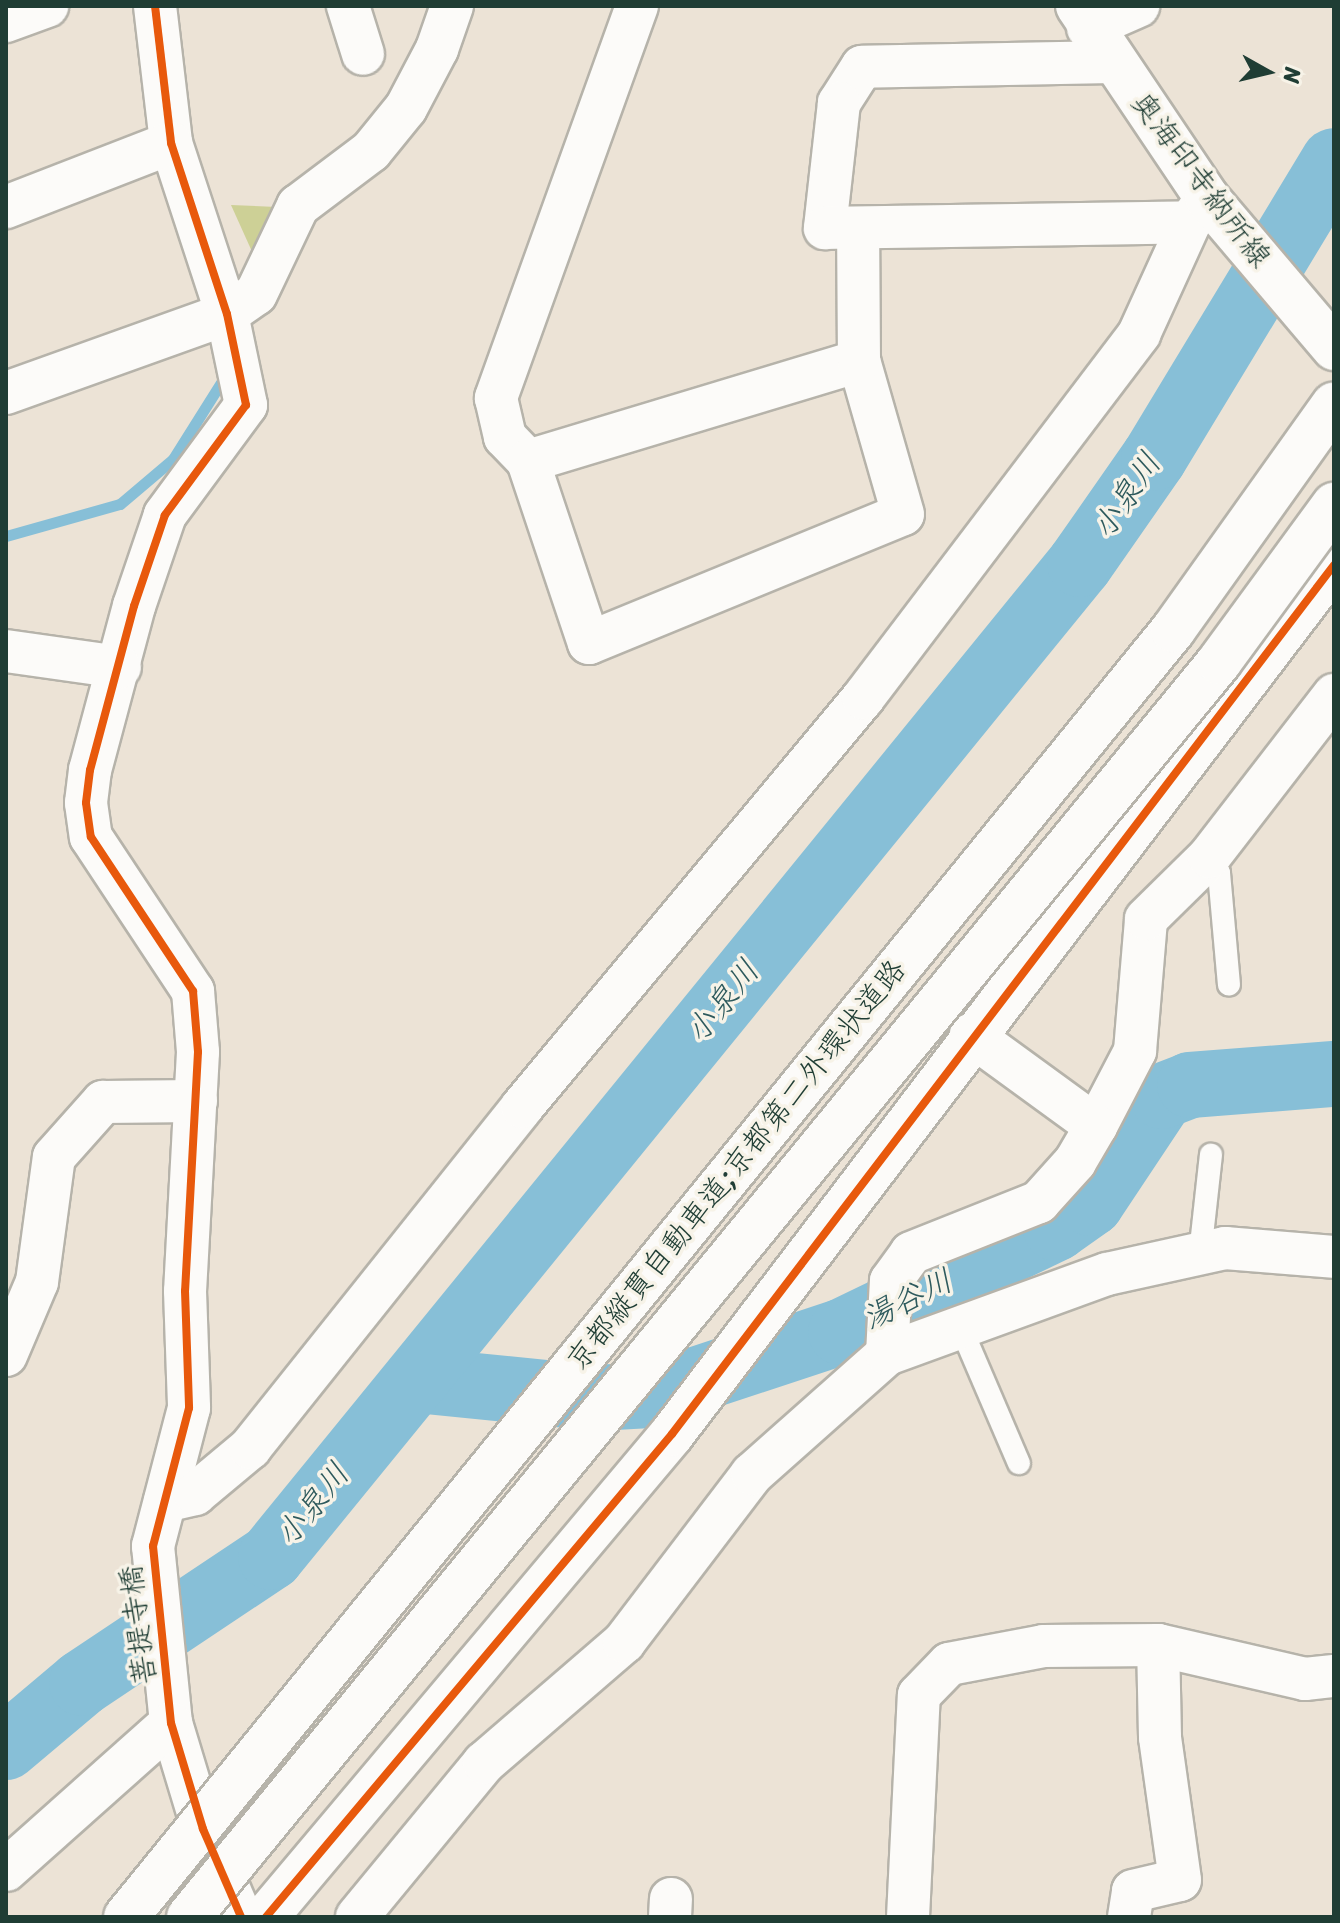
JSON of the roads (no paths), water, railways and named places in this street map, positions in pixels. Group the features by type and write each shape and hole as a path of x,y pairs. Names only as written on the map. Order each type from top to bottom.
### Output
{"main road":[{"name":"奥海印寺納所線","path":"1093,32 1207,214 1326,330"},
{"name":"京都縦貫自動車道;京都第二外環状道路","path":"126,1917 1173,630 1334,404"},
{"name":"京都縦貫自動車道;京都第二外環状道路","path":"189,1917 1219,662 1334,505"},
{"path":"266,1917 672,1434 971,1035 1334,565"}],"street":[{"path":"6,21 47,6"},
{"path":"155,6 171,143 227,314 246,405 165,515 90,770 91,837 193,991 196,1101 185,1291 189,1408 165,1501 195,1494 250,1448 522,1107 863,698 1139,334 1207,214"},
{"path":"348,6 363,54"},
{"path":"6,393 227,314 256,294 298,206 371,151 406,108 437,49 452,6"},
{"path":"637,6 496,398 505,437 528,461 589,643 903,514 859,361 858,228"},
{"path":"1138,6 1093,32 862,67 839,103 825,228 1207,214"},
{"path":"6,207 171,143"},
{"path":"528,461 859,361"},
{"path":"6,651 120,667"},
{"path":"357,1917 484,1763 624,1642 752,1474 889,1317 911,1253 1039,1202 1075,1162 1135,1051 1146,919 1209,857 1334,695"},
{"path":"971,1035 1096,1126"},
{"path":"6,1355 37,1282 54,1157 103,1102 196,1101"},
{"path":"889,1317 961,1328 1107,1274 1225,1248 1334,1257"},
{"name":"菩提寺橋","path":"165,1501 153,1546 171,1711 203,1829 241,1917"},
{"path":"1129,1917 1133,1891 1180,1880 1160,1737 1158,1645"},
{"path":"908,1917 919,1695 949,1664 1043,1646 1158,1645 1305,1679 1334,1676"},
{"path":"6,1870 171,1711"}],"lane":[{"path":"1209,857 1219,873 1229,985"},
{"path":"1200,1254 1211,1155"},
{"path":"961,1328 1019,1463"}],"waterway":[{"name":"小泉川","path":"6,1747 82,1683 271,1557 1080,564 1154,458 1334,161"},
{"path":"6,536 120,504 173,459 222,381"},
{"name":"湯谷川","path":"416,1380 596,1398 650,1395 841,1332 1056,1228 1091,1203 1162,1096 1190,1085 1334,1074"}]}
